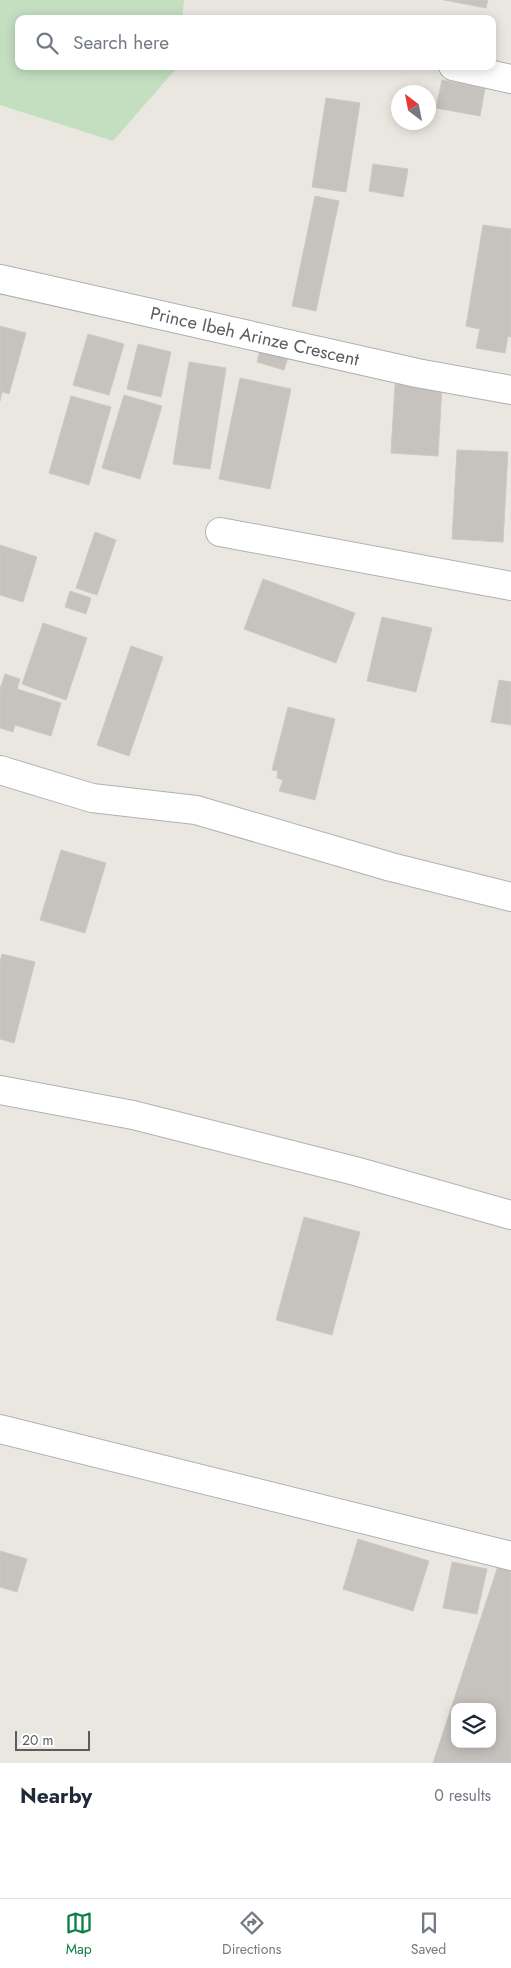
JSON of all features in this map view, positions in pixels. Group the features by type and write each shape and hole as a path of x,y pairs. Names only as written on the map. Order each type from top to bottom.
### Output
{"street":[{"path":"471,70 511,79"},
{"name":"Prince Ibeh Arinze Crescent","path":"0,279 380,365 511,390"},
{"path":"220,532 511,586"},
{"path":"0,770 92,798 196,810 391,867 511,896"},
{"path":"0,1090 133,1115 382,1178 511,1215"},
{"path":"0,1429 511,1556"}],"green space":[{"path":"0,0 184,0 182,15 15,15 15,70 175,70 113,141 0,105"}],"building":[{"path":"444,0 488,0 486,8"},
{"path":"442,80 485,88 480,116 436,108"},
{"path":"326,98 360,103 346,192 312,187"},
{"path":"373,164 408,169 403,197 369,191"},
{"path":"315,196 339,201 316,311 292,306"},
{"path":"483,225 511,229 511,337 508,336 505,353 476,348 480,329 466,326"},
{"path":"0,326 26,333 9,394 2,392 0,401"},
{"path":"88,334 124,344 109,395 73,385"},
{"path":"262,343 290,351 284,370 257,362"},
{"path":"138,344 171,352 161,397 127,389"},
{"path":"189,362 226,368 210,469 173,464"},
{"path":"240,378 291,389 270,489 219,479"},
{"path":"395,384 442,386 438,456 391,453"},
{"path":"124,395 162,406 140,479 102,468"},
{"path":"71,396 111,407 89,485 49,473"},
{"path":"457,450 508,452 503,542 452,539"},
{"path":"95,532 116,540 97,595 76,588"},
{"path":"0,545 37,557 23,602 0,595"},
{"path":"263,579 355,613 336,663 244,629"},
{"path":"70,591 91,598 86,614 65,607"},
{"path":"382,617 432,628 416,692 367,681"},
{"path":"43,623 87,638 66,700 22,684"},
{"path":"131,646 163,657 129,756 97,745"},
{"path":"5,674 20,679 17,689 61,703 51,736 15,725 13,732 0,728 0,689"},
{"path":"499,680 511,682 511,725 491,722"},
{"path":"288,707 335,719 315,800 279,791 283,780 277,778 278,771 272,770"},
{"path":"61,850 106,863 85,933 40,920"},
{"path":"2,954 35,962 14,1043 0,1039 0,962"},
{"path":"304,1217 360,1232 332,1335 276,1320"},
{"path":"358,1539 429,1561 413,1611 343,1589"},
{"path":"0,1551 27,1559 17,1592 0,1587"},
{"path":"500,1560 511,1563 511,1763 433,1763 451,1708 451,1748 496,1748 496,1703 453,1703"},
{"path":"452,1562 487,1569 477,1614 443,1608"}]}
